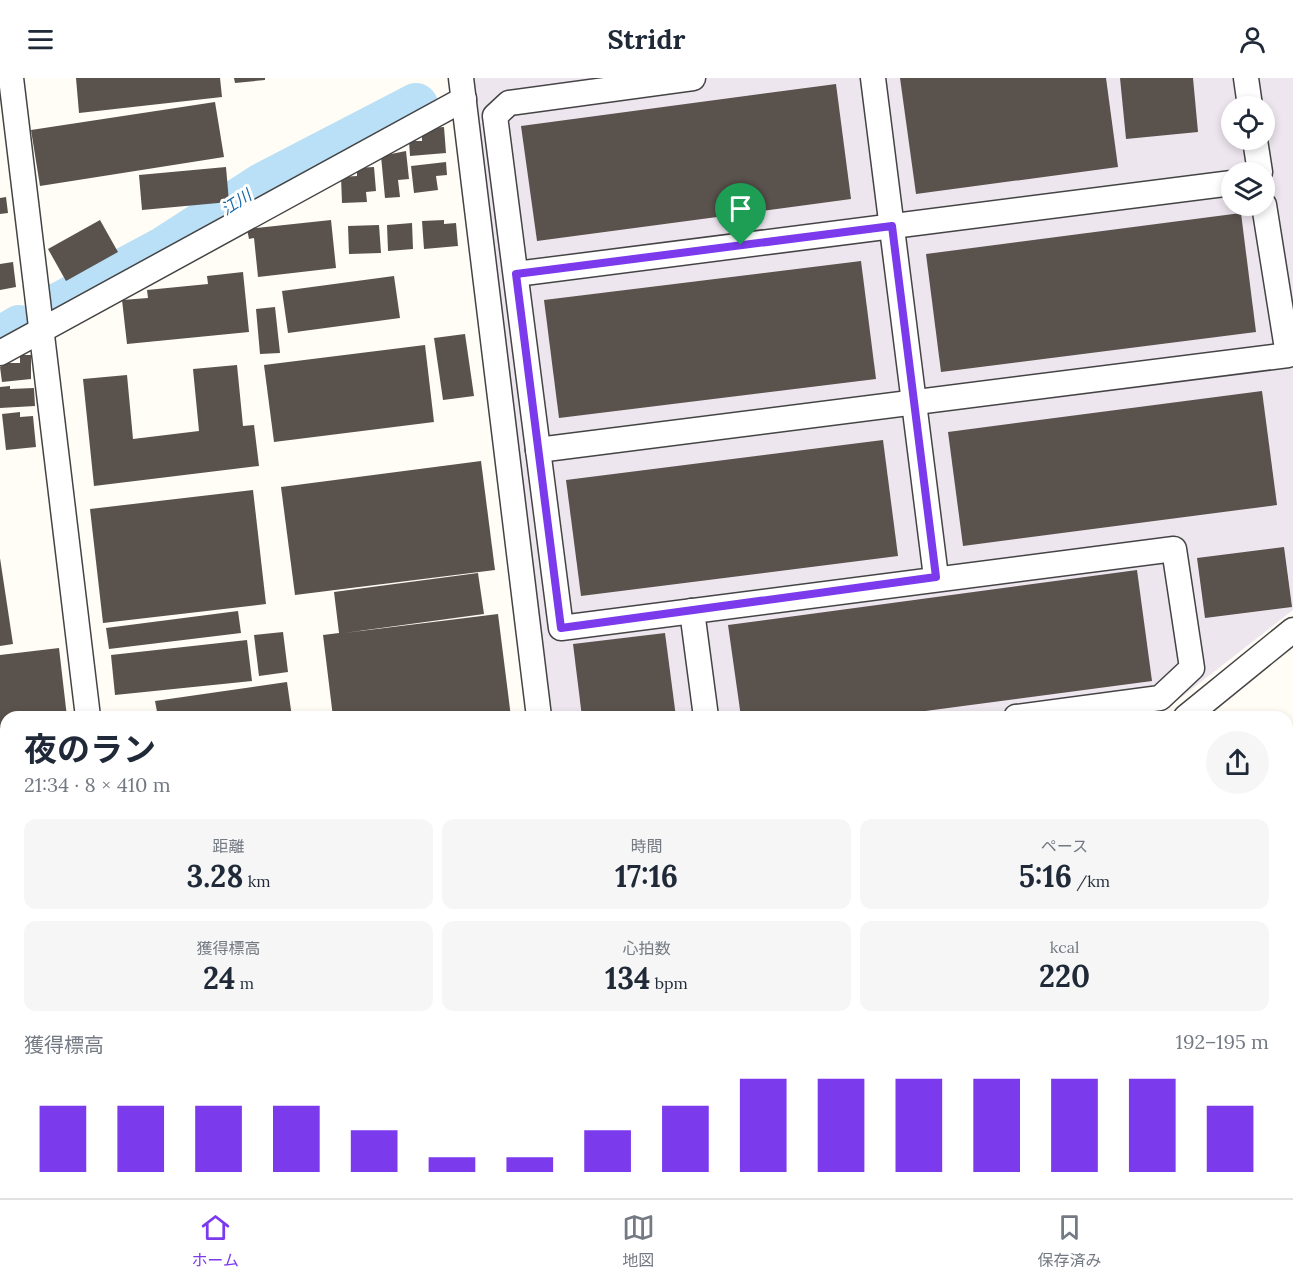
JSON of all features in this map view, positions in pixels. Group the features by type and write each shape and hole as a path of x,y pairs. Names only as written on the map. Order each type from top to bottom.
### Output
{"street":[{"path":"11,78 87,711"},
{"path":"693,78 508,103 495,116 561,628 936,577 1174,549 1192,668 1160,698 1061,711"},
{"path":"873,78 936,577"},
{"path":"1246,78 1249,96"},
{"path":"0,353 463,89 538,711"},
{"path":"516,274 1221,184"},
{"path":"538,450 1288,355 1266,216"},
{"path":"692,611 705,711"},
{"path":"1192,711 1293,630"}],"shaded area":[{"path":"472,78 1293,78 1293,610 1164,711 550,711"}],"building":[{"path":"76,78 220,78 222,97 79,113"},
{"path":"234,78 265,78 265,80 235,83"},
{"path":"900,78 1106,78 1118,167 916,194"},
{"path":"1120,78 1193,78 1198,132 1126,139"},
{"path":"836,84 851,199 537,241 521,126"},
{"path":"215,102 224,157 40,186 31,130"},
{"path":"444,127 446,153 410,156 409,141 422,141 422,132 430,132 430,128"},
{"path":"406,151 409,179 398,180 400,197 385,198 381,156"},
{"path":"446,162 447,175 436,176 438,190 414,193 411,166"},
{"path":"226,167 229,202 142,210 139,175"},
{"path":"374,167 376,191 366,192 367,202 342,203 341,177 357,176 357,168"},
{"path":"6,197 8,213 0,214 0,198"},
{"path":"1221,216 1241,216 1256,332 941,372 926,254"},
{"path":"100,220 118,252 66,281 48,249"},
{"path":"331,220 336,268 258,277 254,238 249,239 247,229"},
{"path":"444,220 444,224 456,223 458,246 424,249 422,221"},
{"path":"412,223 413,249 388,251 387,225"},
{"path":"379,225 381,253 349,254 348,226"},
{"path":"861,261 876,379 559,418 544,300"},
{"path":"13,262 16,287 0,290 0,264"},
{"path":"243,272 249,332 127,344 122,300 148,298 147,290 208,284 207,276"},
{"path":"394,276 400,318 288,333 282,291"},
{"path":"275,307 280,353 260,354 256,309"},
{"path":"465,334 474,396 443,400 434,338"},
{"path":"425,345 434,422 274,442 264,365"},
{"path":"20,355 31,355 31,379 2,382 0,367 8,363 20,363"},
{"path":"237,365 243,426 254,425 259,466 94,486 83,379 127,375 133,439 199,431 193,369"},
{"path":"10,386 10,389 34,388 35,406 0,408 0,387"},
{"path":"1262,391 1277,505 963,546 948,432"},
{"path":"20,412 20,417 33,416 36,447 6,450 2,414"},
{"path":"883,440 898,556 581,596 566,480"},
{"path":"481,461 495,570 295,595 281,487"},
{"path":"253,490 266,604 103,623 90,509"},
{"path":"1284,547 1292,607 1205,618 1197,558"},
{"path":"0,558 13,644 0,646"},
{"path":"1137,570 1152,681 925,711 740,711 728,625"},
{"path":"478,573 484,614 344,633 498,614 510,711 332,711 323,635 339,633 334,592"},
{"path":"238,611 241,633 109,649 106,628"},
{"path":"283,632 288,672 259,676 254,635"},
{"path":"665,633 675,711 581,711 573,644"},
{"path":"247,640 252,681 115,695 111,655"},
{"path":"59,648 66,711 0,711 0,655"},
{"path":"287,682 291,711 157,711 155,701"}],"waterway":[{"name":"江川","path":"58,305 163,249 262,185 416,105"},
{"name":"江川","path":"0,339 19,327"}],"route":[{"path":"892,226 936,577 561,628 516,274 741,245 892,226"}]}
